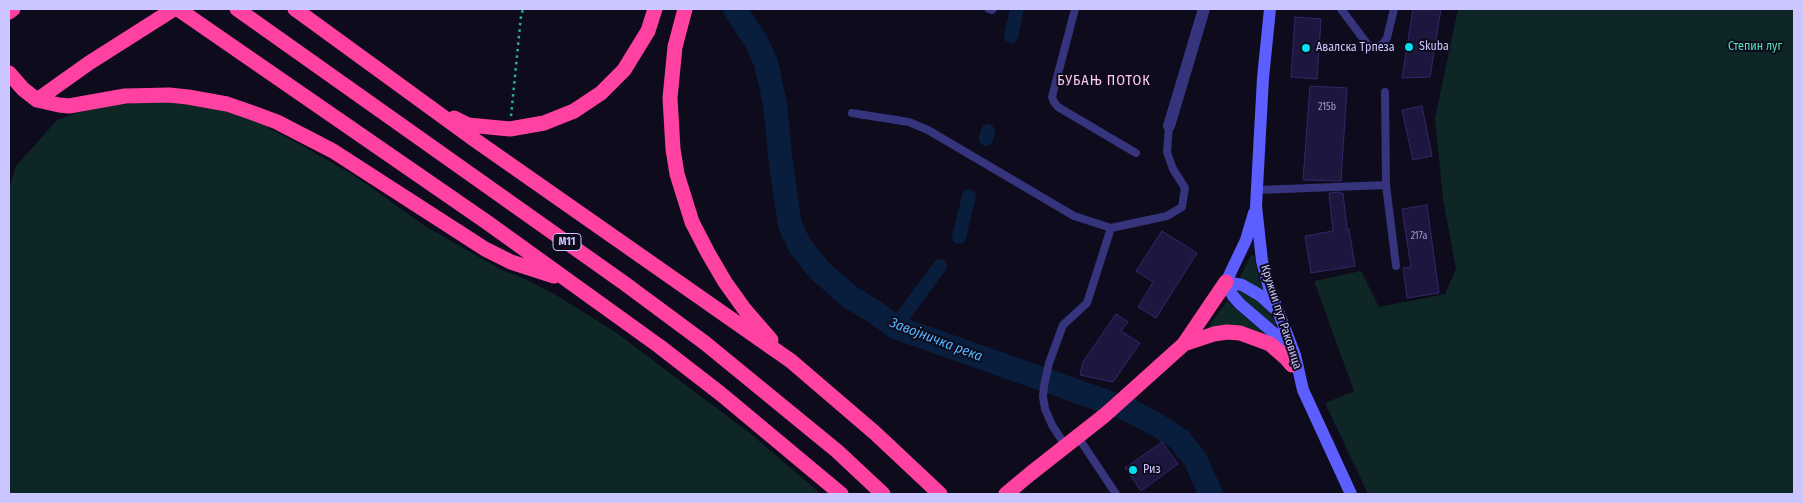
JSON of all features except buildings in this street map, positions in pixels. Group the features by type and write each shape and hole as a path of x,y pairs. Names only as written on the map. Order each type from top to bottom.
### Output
{"highway":[{"path":"9,12 13,9"},
{"path":"38,100 176,9"},
{"name":"M11","path":"176,9 448,195 690,369 841,494"},
{"name":"M11","path":"238,9 705,343 836,451 882,494"},
{"path":"295,9 474,140 791,361 875,433 940,494"},
{"path":"685,9 675,47 670,98 672,148 684,198 692,222 726,282 745,310 791,361"},
{"path":"427,104 468,124 510,129 560,118 588,103 614,81 633,57 648,31 654,12"},
{"path":"9,73 23,89 38,100 50,104 70,106 125,96 169,95 227,104 253,113 276,122 333,151 485,249 511,262 569,281"},
{"path":"1006,494 1105,414 1184,344 1226,282"},
{"path":"1184,344 1214,334 1240,333 1270,344 1292,365"}],"main road":[{"name":"Кружни пут Раковица","path":"1270,9 1263,78 1256,206 1263,266 1295,355 1303,390 1351,494"},
{"path":"1226,282 1246,240 1256,206"},
{"path":"1226,282 1242,285 1261,296 1280,315"},
{"path":"1226,282 1240,304 1276,334 1303,390"}],"street":[{"path":"1169,126 1204,9"}],"lane":[{"path":"1075,9 1052,97 1054,102 1136,153"},
{"path":"1341,9 1368,45 1372,47 1382,45 1387,38 1394,9"},
{"path":"1385,92 1386,185 1396,266"},
{"path":"852,113 909,122 928,130 1074,216 1111,228 1167,216 1182,207 1185,188 1167,152 1169,126"},
{"path":"1258,190 1386,185"},
{"path":"1111,228 1087,303 1063,325 1049,363 1043,397 1044,409 1052,425 1071,441 1116,494"}],"path":[{"path":"510,129 523,9"}],"green space":[{"name":"Степин луг","path":"1458,9 1794,9 1794,494 1368,494 1325,403 1354,391 1314,281 1361,271 1379,307 1445,294 1456,269 1443,199 1435,118"},
{"path":"159,101 206,106 250,118 355,176 425,226 502,270 556,295 614,331 751,434 821,494 9,494 9,188 16,166 57,120 79,112 111,105"},
{"path":"1251,255 1254,256 1259,279 1265,294 1239,279"},
{"path":"1240,290 1254,297 1277,324 1273,325 1242,299 1238,294"},
{"path":"1227,301 1244,316 1269,336 1207,329"}],"waterway":[{"name":"Завојничка река","path":"735,9 757,43 766,63 775,104 790,225 800,246 820,271 850,297 895,327 1127,409 1157,425 1179,439 1195,459 1211,494"},
{"path":"1011,36 1017,9"},
{"path":"986,139 988,131"},
{"path":"959,237 969,196"},
{"path":"895,327 940,266"}],"place":[{"name":"Skuba","path":"1409,47"},
{"name":"Авалска Трпеза","path":"1306,48"},
{"name":"Риз","path":"1133,470"}],"district":[{"name":"БУБАЊ ПОТОК","path":"1104,81"}]}
